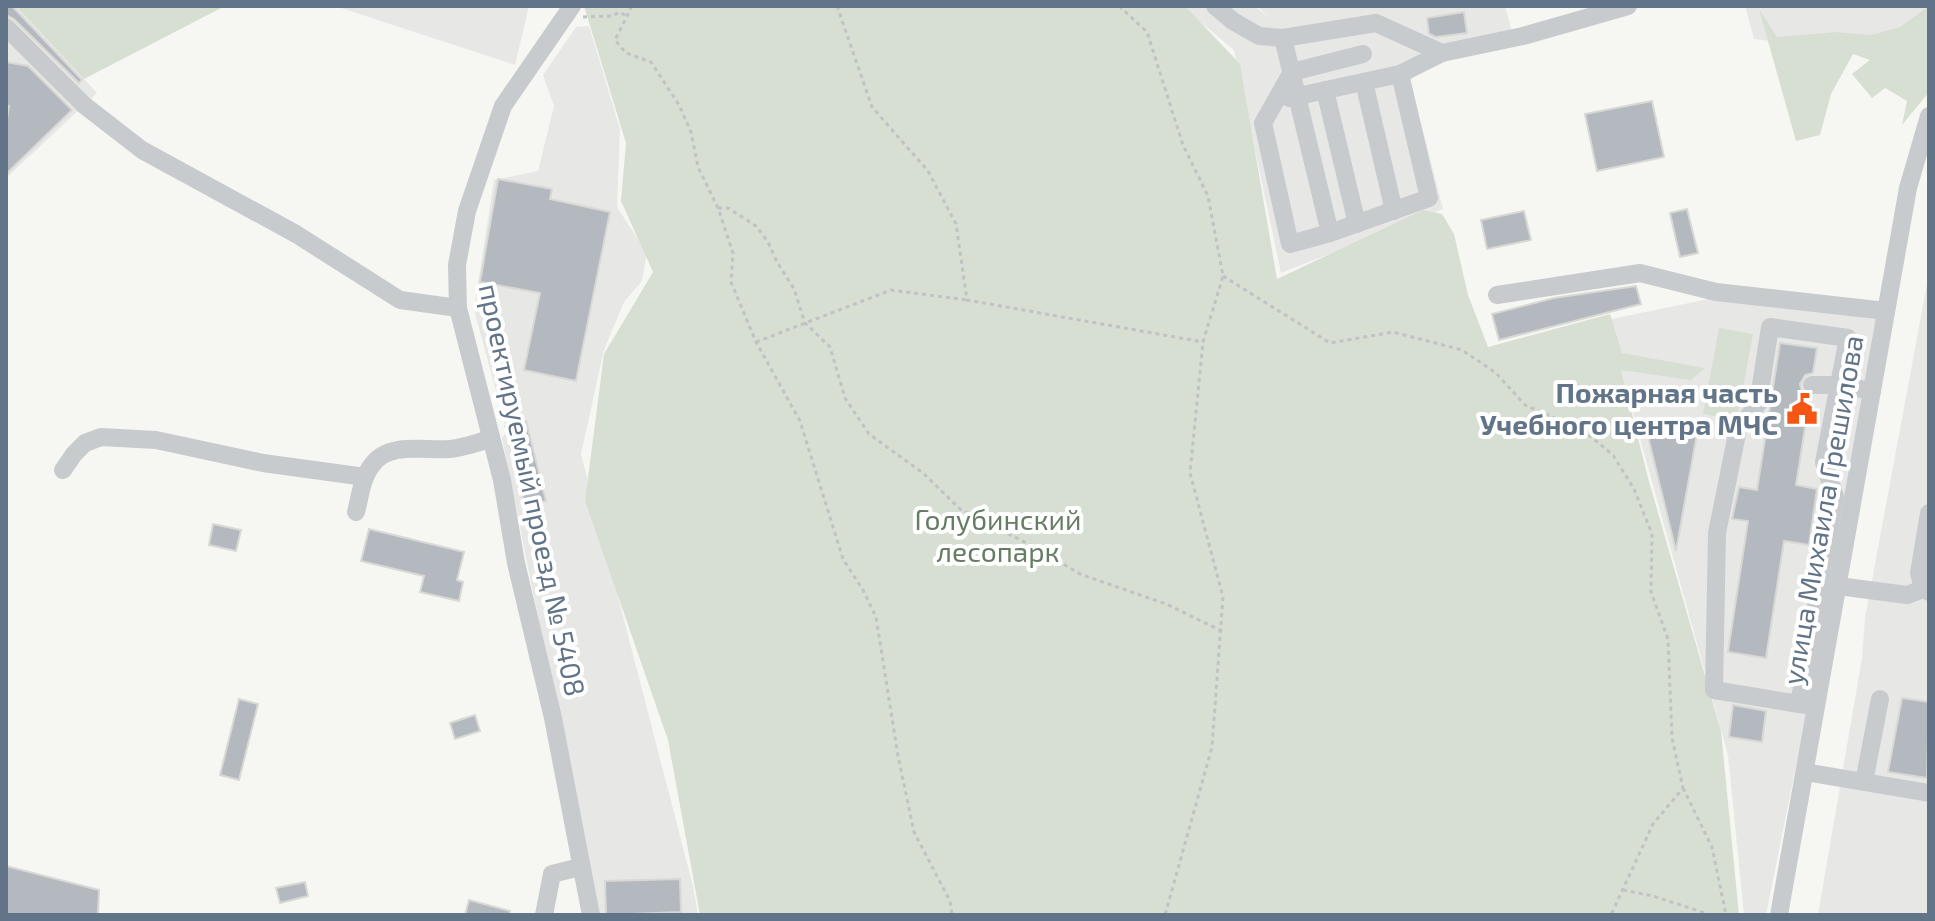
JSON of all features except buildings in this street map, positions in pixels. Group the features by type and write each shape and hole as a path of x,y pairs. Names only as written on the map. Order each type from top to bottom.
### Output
{"street":[{"path":"1215,6 1259,36 1283,38 1376,23 1442,53"},
{"path":"1275,102 1400,74 1442,53 1523,36 1628,6"},
{"name":"проектируемый проезд № 5408","path":"570,10 503,106 467,211 457,265 458,308 502,480 516,563 553,718 591,915"},
{"path":"6,27 84,105 142,150 296,234 400,300 458,308"},
{"path":"1283,38 1330,233"},
{"path":"1363,54 1292,72 1263,123 1290,244 1429,198 1400,74"},
{"path":"1364,82 1394,211"},
{"path":"1325,90 1357,224"},
{"name":"улица Михаила Грешилова","path":"1779,915 1805,772 1808,705 1838,586 1908,188 1929,116"},
{"path":"1497,295 1640,273 1716,292 1886,311"},
{"path":"1770,327 1848,338 1824,462 1835,497 1808,705 1714,690 1717,533 1738,429 1758,404 1770,327"},
{"path":"1812,385 1838,385 1872,391"},
{"path":"63,470 85,443 101,437 156,440 263,463 365,477"},
{"path":"356,512 365,477 373,462 405,448 452,449 491,439"},
{"path":"1838,586 1907,595 1926,590 1919,573 1929,513"},
{"path":"1864,782 1880,699"},
{"path":"1805,772 1929,793"},
{"path":"544,915 552,874 580,867"}],"path":[{"path":"632,6 615,40 626,53 651,62 679,105 691,132 698,167 718,208 733,253 731,282 756,342 800,421 843,559 876,617 898,756 914,832 950,901 952,915"},
{"path":"837,6 872,107 928,171 956,224 967,300"},
{"path":"1119,6 1147,32 1183,145 1208,196 1223,276 1203,342 1190,473 1223,597 1212,747 1165,915"},
{"path":"570,10 586,17 613,16 619,12 627,16"},
{"path":"718,208 728,208 756,226 768,242 794,289 805,323 830,347 845,398 869,434 923,473 960,509 1080,574 1166,604 1222,631"},
{"path":"1223,276 1330,343 1393,332 1462,350 1496,373 1525,405 1584,431 1613,455 1634,489 1652,534 1651,592 1668,639 1672,738 1683,788 1712,847 1726,915"},
{"path":"756,342 891,290 967,300 1203,342"},
{"path":"1611,915 1653,824 1683,788"},
{"path":"1622,890 1653,896 1711,915"}],"shaded area":[{"path":"6,6 16,6 97,93 6,178"},
{"path":"335,6 529,6 515,65"},
{"path":"1181,6 1254,6 1270,18 1257,6 1505,6 1512,32 1429,65 1410,80 1443,209 1281,273 1234,50"},
{"path":"1745,6 1929,6 1929,60 1754,39"},
{"path":"589,26 620,129 617,207 647,253 642,281 624,302 604,350 581,454 698,915 598,915 502,438 507,431 474,310 494,180 538,171 554,106 543,75 576,27"},
{"path":"1929,273 1929,915 1818,915 1862,658 1865,618"},
{"path":"1723,296 1877,313 1808,706 1766,915 1744,915 1728,755 1607,320"}],"green space":[{"path":"16,6 225,6 84,79"},
{"name":"Голубинский лесопарк","path":"584,6 1185,6 1240,64 1277,279 1423,210 1442,214 1454,234 1468,295 1488,347 1610,314 1622,353 1705,368 1691,380 1621,370 1648,478 1721,731 1739,915 700,915 668,740 585,501 604,354 653,272 621,201 626,143"},
{"path":"1929,6 1929,92 1902,125 1907,101 1885,88 1872,98 1852,74 1870,60 1853,54 1831,94 1820,135 1796,141 1759,9 1777,37 1836,32 1871,35 1900,27"},
{"path":"1719,328 1753,334 1737,420 1703,414"}],"place":[{"name":"Пожарная часть Учебного центра МЧС","path":"1802,409"}]}
